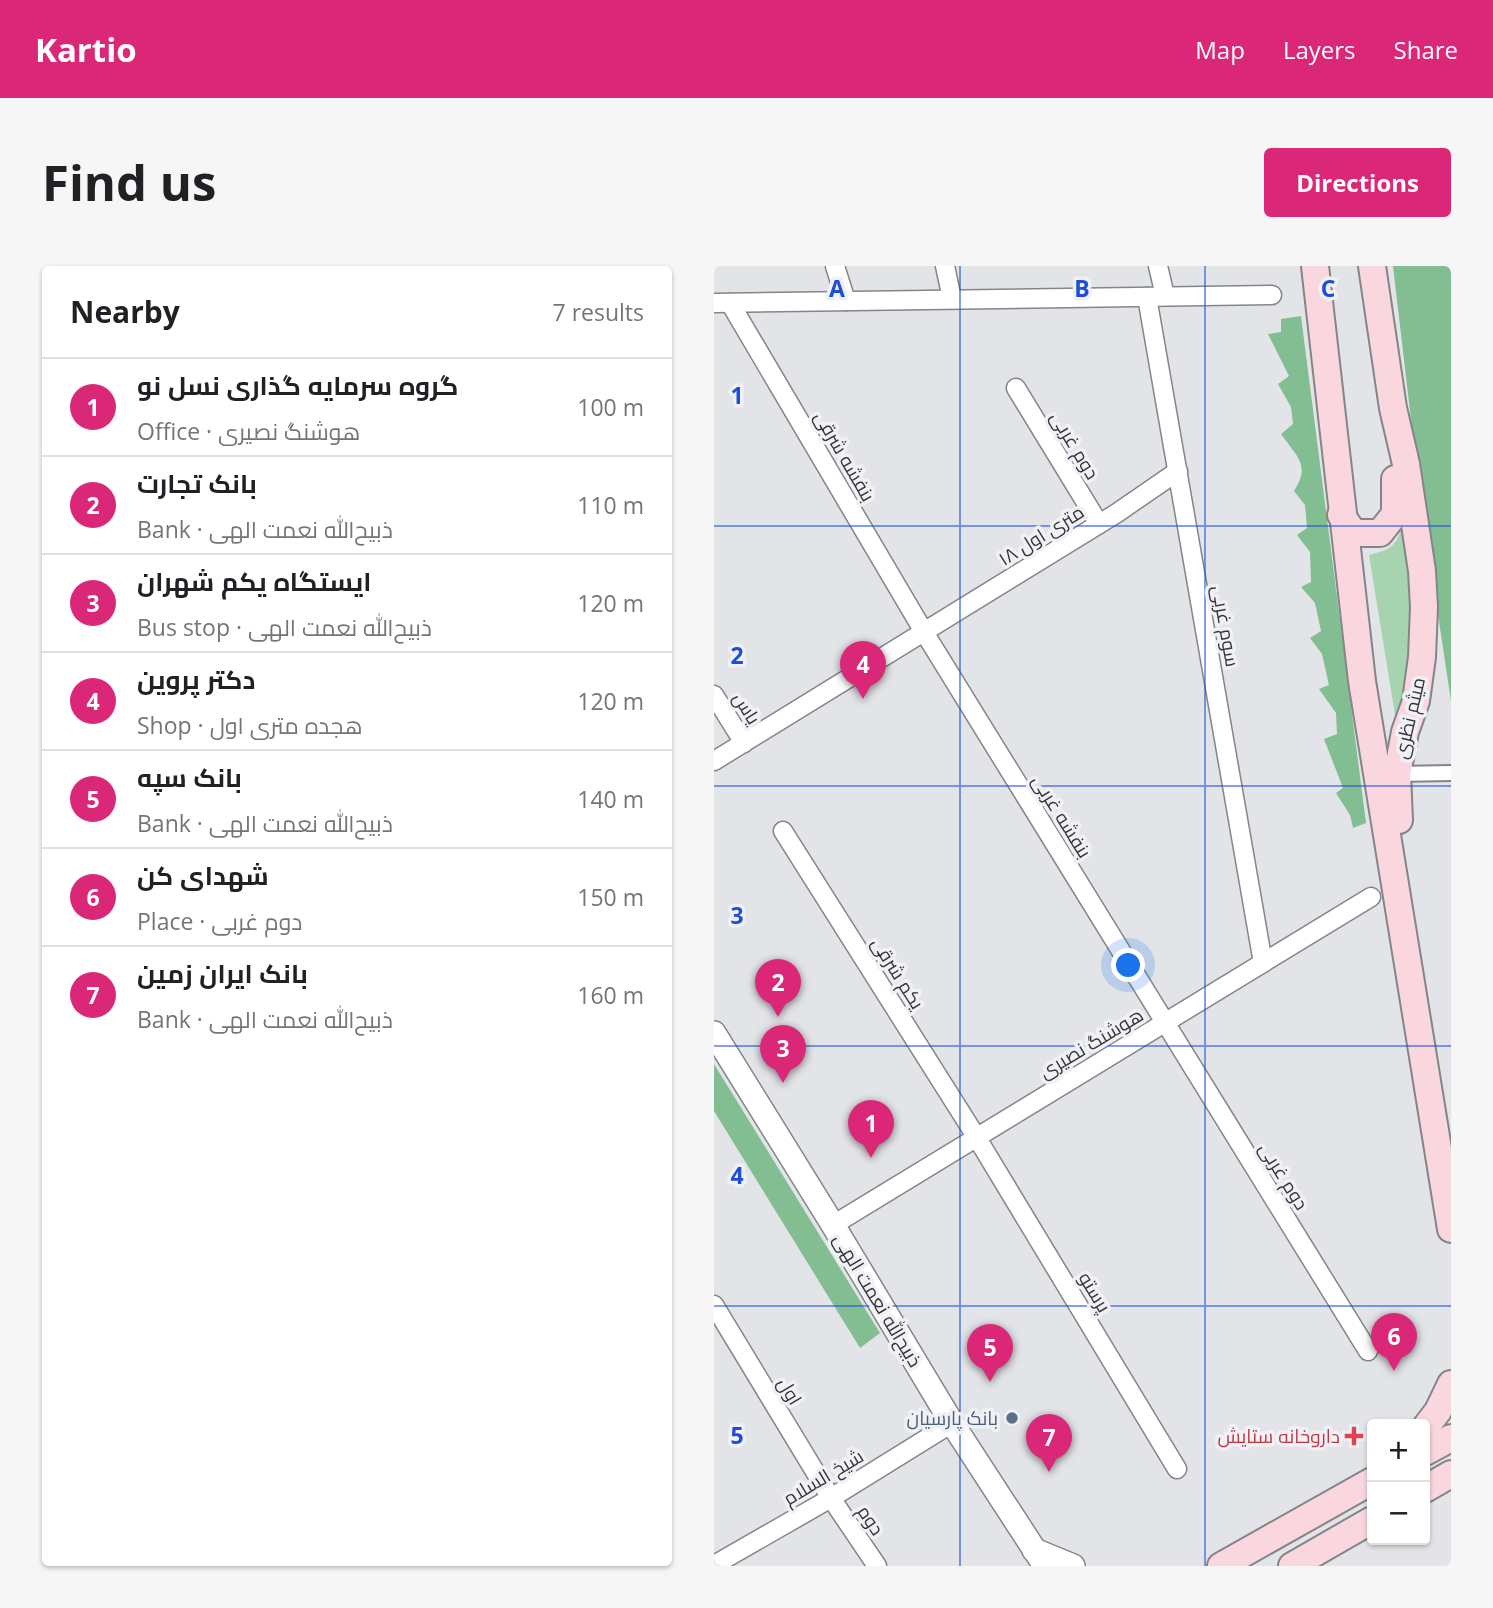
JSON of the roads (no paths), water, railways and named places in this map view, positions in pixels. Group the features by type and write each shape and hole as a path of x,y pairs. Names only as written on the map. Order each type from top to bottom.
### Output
{"main road":[{"path":"1315,266 1341,515 1362,681 1451,1229"},
{"name":"میثم نظری","path":"1372,266 1422,570 1422,657 1416,701 1405,732 1397,774 1401,865 1451,1169"},
{"path":"1341,515 1354,533 1368,534 1380,533 1395,514 1394,408"},
{"path":"1430,1421 1451,1384"},
{"path":"1430,1449 1451,1438"},
{"path":"1430,1486 1451,1474"},
{"path":"1221,1566 1368,1482"},
{"path":"1292,1566 1367,1523"}],"street":[{"path":"835,266 846,301"},
{"path":"945,266 951,299"},
{"name":"سوم غربی","path":"1158,266 1156,296 1178,471 1263,963"},
{"path":"722,303 1272,295"},
{"name":"بنفشه شرقی","path":"722,303 923,632"},
{"name":"دوم غربی","path":"1016,388 1099,524"},
{"name":"۱۸ متری اول","path":"714,761 1099,524 1178,471"},
{"name":"بنفشه غربی","path":"923,632 1165,1023"},
{"name":"یاس","path":"714,695 744,743"},
{"path":"1397,774 1451,773"},
{"name":"یکم شرقی","path":"783,831 977,1138"},
{"name":"هوشنگ نصیری","path":"833,1225 1371,897"},
{"name":"دوم غربی","path":"1165,1023 1368,1351"},
{"name":"ذبیح‌الله نعمت الهی","path":"714,1033 1038,1561"},
{"name":"پرستو","path":"977,1138 1177,1469"},
{"name":"اول","path":"714,1305 831,1498"},
{"name":"شیخ السلام","path":"714,1565 831,1498 952,1423"},
{"name":"دوم","path":"831,1498 877,1566"},
{"path":"1038,1561 1073,1566"}],"place":[{"name":"دکتر پروین","path":"863,699"},
{"name":"بانک تجارت","path":"778,1017"},
{"name":"ایستگاه یکم شهران","path":"783,1083"},
{"name":"گروه سرمایه گذاری نسل نو","path":"871,1158"},
{"name":"شهدای کن","path":"1394,1371"},
{"name":"بانک سپه","path":"990,1382"},
{"name":"بانک پارسیان","path":"1012,1418"},
{"name":"داروخانه ستایش","path":"1354,1436"},
{"name":"بانک ایران زمین","path":"1049,1472"}]}
